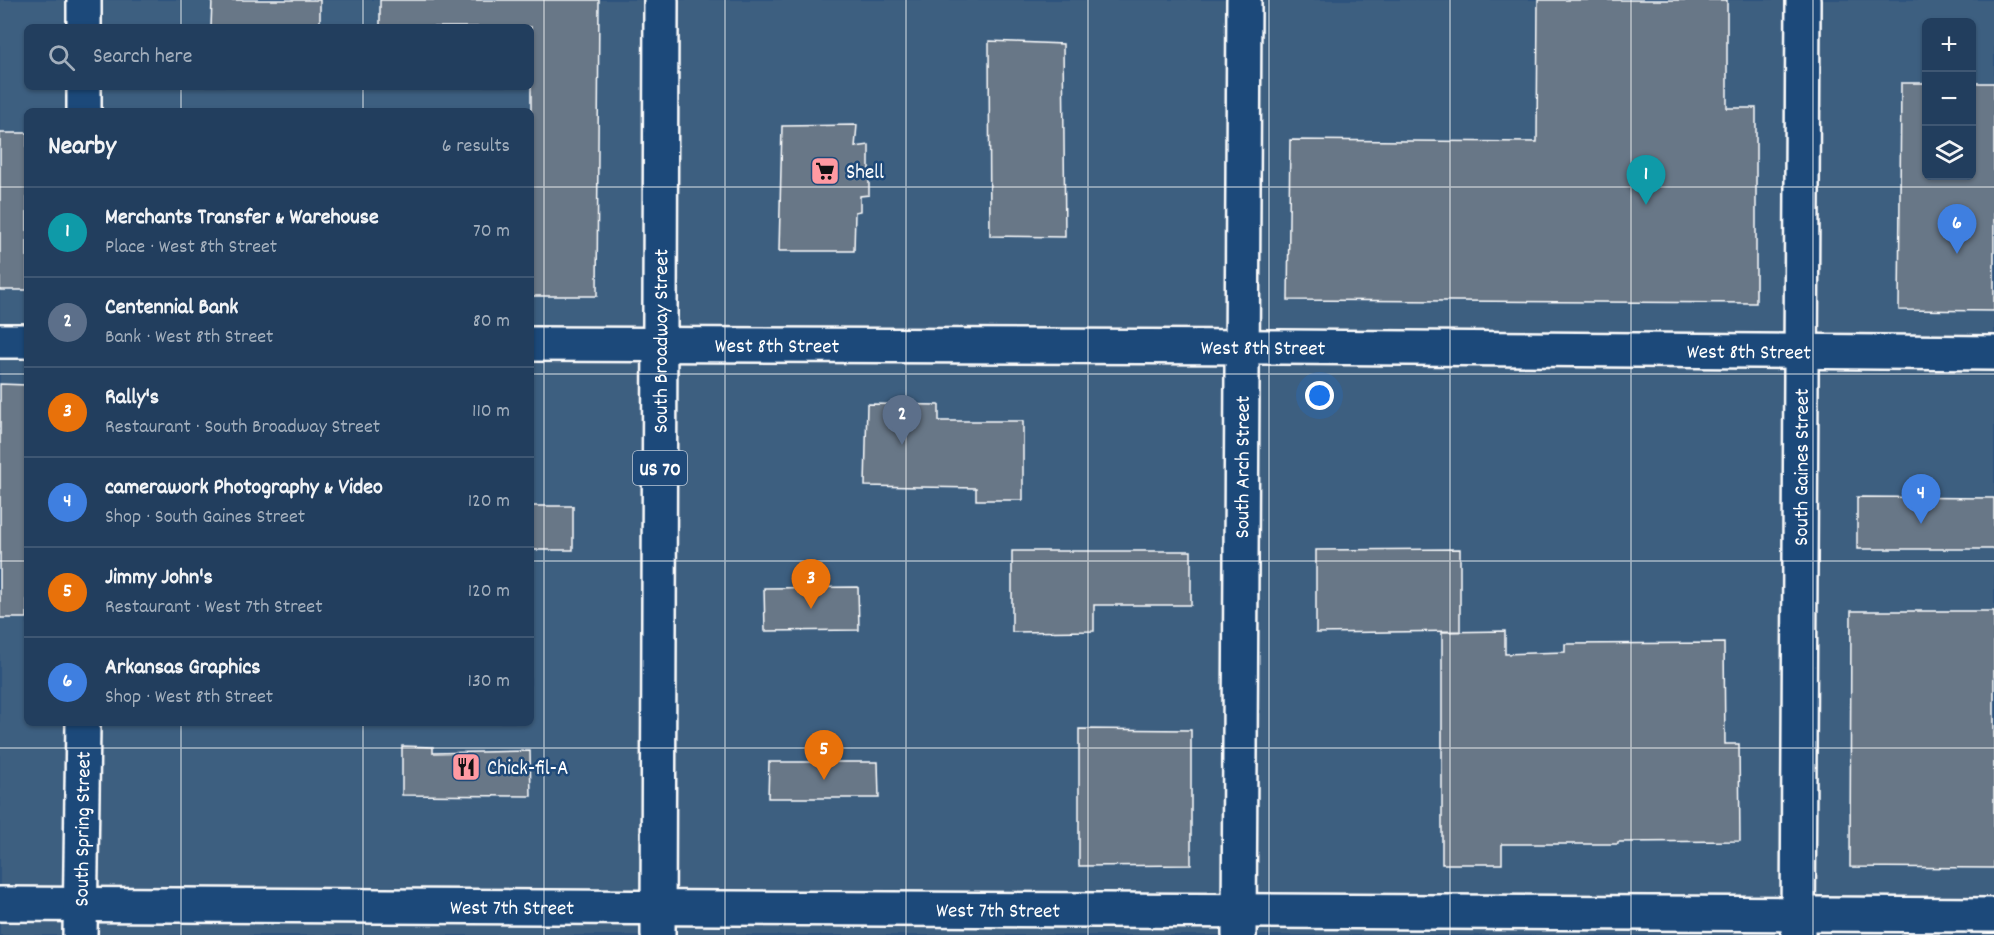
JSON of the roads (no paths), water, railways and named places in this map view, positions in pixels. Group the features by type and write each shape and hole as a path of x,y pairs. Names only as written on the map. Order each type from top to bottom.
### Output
{"street":[{"path":"84,0 84,24"},
{"name":"South Broadway Street","path":"658,921 661,0"},
{"name":"South Arch Street","path":"1239,923 1244,0"},
{"name":"South Gaines Street","path":"1798,924 1803,0"},
{"path":"84,90 84,108"},
{"path":"0,341 24,341"},
{"name":"West 8th Street","path":"534,344 1994,353"},
{"name":"South Spring Street","path":"81,920 83,726"},
{"name":"West 7th Street","path":"0,904 81,920 1798,924 1994,915"}],"place":[{"name":"Shell","path":"825,171"},
{"name":"Merchants Transfer & Warehouse","path":"1646,205"},
{"name":"Arkansas Graphics","path":"1957,254"},
{"name":"Centennial Bank","path":"902,445"},
{"name":"camerawork Photography & Video","path":"1921,524"},
{"name":"Rally's","path":"811,609"},
{"name":"Chick-fil-A","path":"466,767"},
{"name":"Jimmy John's","path":"824,780"}]}
